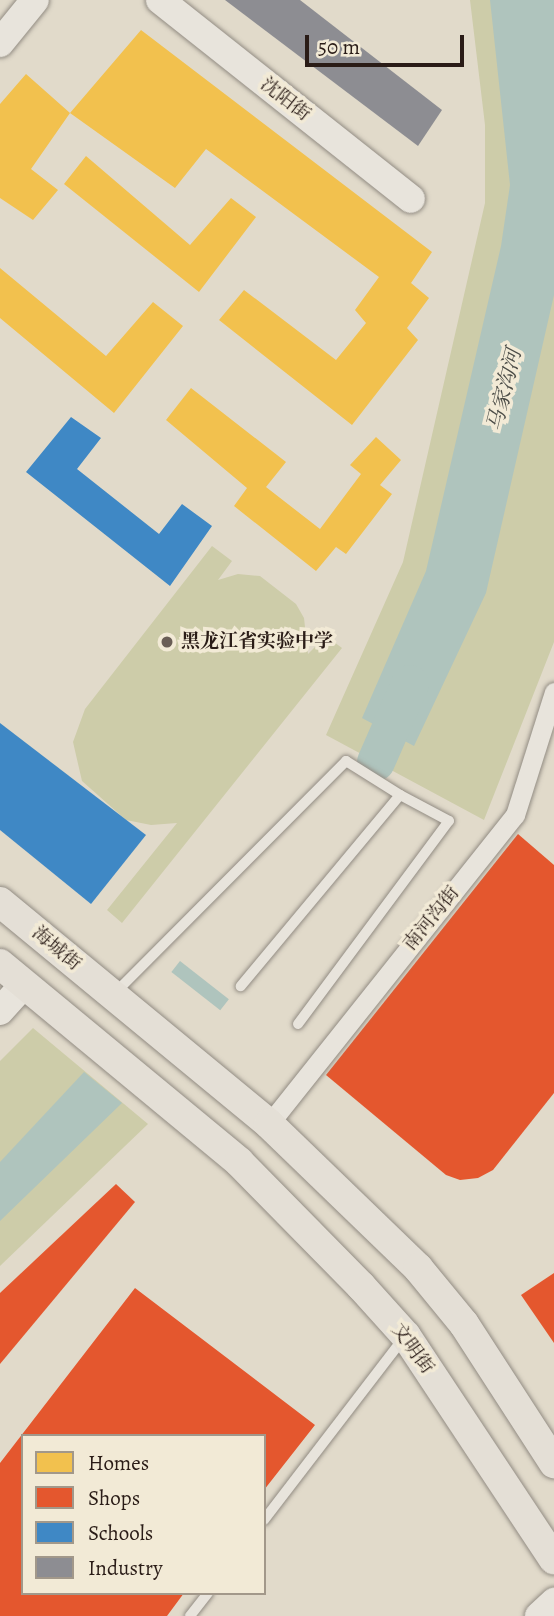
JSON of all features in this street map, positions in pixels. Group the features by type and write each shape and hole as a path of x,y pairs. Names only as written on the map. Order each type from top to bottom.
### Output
{"main road":[{"name":"海城街","path":"0,902 269,1124"},
{"path":"0,964 24,984"},
{"name":"文明街","path":"24,984 239,1162 406,1336 554,1560"},
{"path":"269,1124 418,1268 464,1324 554,1462"}],"street":[{"path":"4,30 35,0"},
{"name":"沈阳街","path":"160,0 411,199"},
{"name":"南河沟街","path":"269,1124 515,815 554,692"},
{"path":"0,1011 24,984"},
{"path":"539,1616 554,1602"}],"lane":[{"path":"113,995 346,761 400,795 449,821 298,1024"},
{"path":"241,986 400,795"},
{"path":"266,1517 406,1336"},
{"path":"190,1616 206,1595"}],"green space":[{"path":"470,0 554,0 554,642 484,820 326,735 403,562 485,203 485,125"},
{"path":"212,546 232,561 218,580 238,574 260,576 296,604 304,618 308,654 326,636 342,648 122,923 107,910 177,823 151,825 126,820 82,781 73,742 85,709"},
{"path":"33,1028 148,1124 0,1266 0,1061"}],"water":[{"path":"490,0 554,0 554,295 486,593 414,746 362,718 426,571 501,246 510,185"},
{"path":"180,961 229,999 220,1010 171,972"},
{"path":"84,1072 122,1103 0,1221 0,1162"}],"building: Homes":[{"path":"141,30 432,252 411,283 429,298 407,328 418,340 352,425 219,320 244,290 336,360 366,323 355,310 379,277 206,149 175,188 70,113"},
{"path":"26,74 70,113 31,169 58,190 33,220 0,198 0,104"},
{"path":"86,156 190,245 231,198 256,217 199,292 64,184"},
{"path":"0,268 106,356 153,302 183,326 114,413 0,318"},
{"path":"191,388 286,462 266,487 320,529 361,474 350,465 376,437 401,460 380,485 392,494 346,554 336,547 316,571 234,506 247,488 166,420"}],"building: Shops":[{"path":"518,834 554,865 554,1093 493,1170 478,1178 460,1180 446,1175 326,1075"},
{"path":"116,1184 135,1202 0,1364 0,1293"},
{"path":"554,1273 554,1343 521,1295"},
{"path":"135,1288 315,1425 266,1487 266,1434 22,1434"},
{"path":"21,1436 21,1595 183,1595 167,1616 0,1616 0,1463"}],"building: Schools":[{"path":"71,417 101,438 77,469 159,534 182,504 212,526 170,586 26,472"},
{"path":"0,723 146,835 91,904 0,830"}],"building: Industry":[{"path":"225,0 300,0 442,110 418,146"}],"waterway":[{"name":"马家沟河","path":"376,762 410,684"}],"place":[{"name":"黑龙江省实验中学","path":"167,642"}]}
